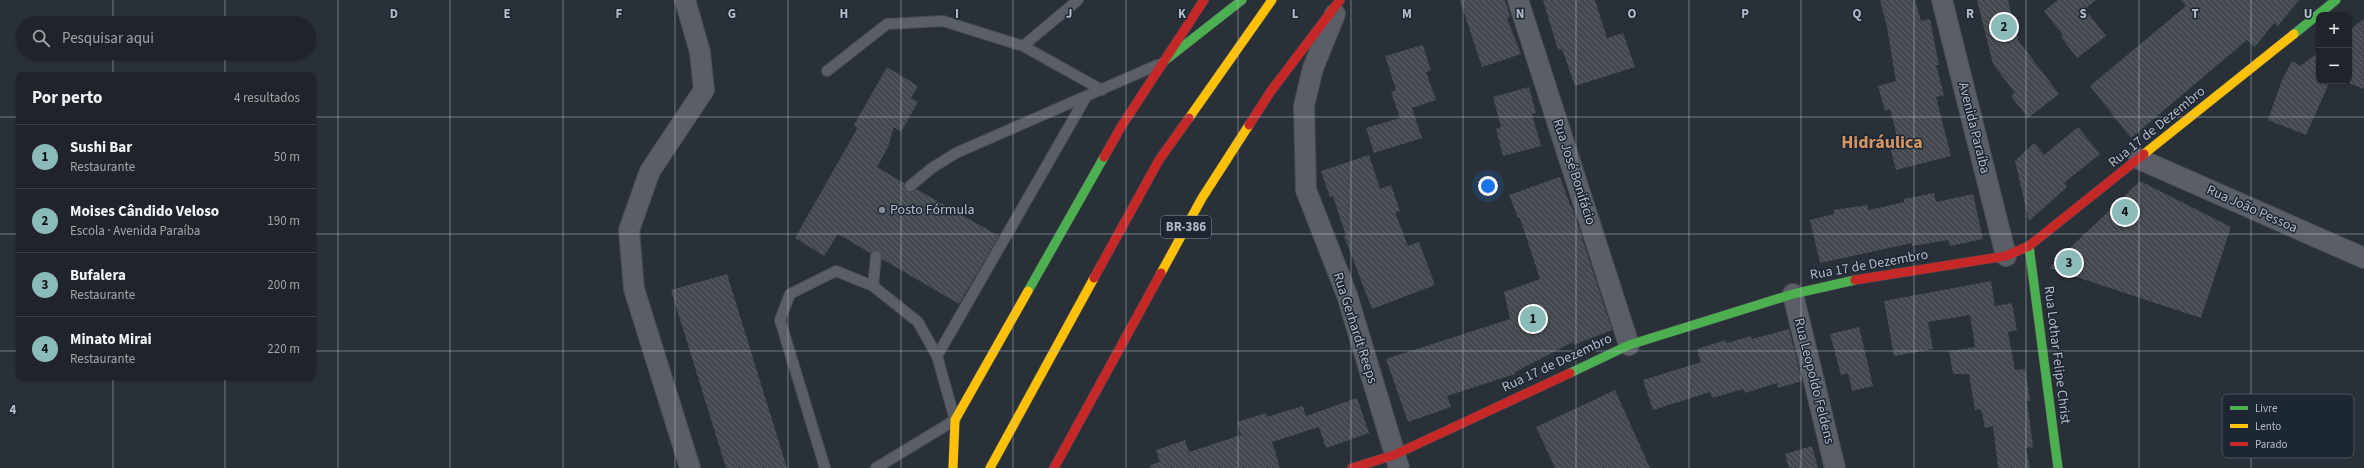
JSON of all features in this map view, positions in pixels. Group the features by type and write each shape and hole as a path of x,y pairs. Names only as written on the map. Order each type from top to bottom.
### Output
{"main road":[{"path":"953,468 955,420 1121,127 1204,0"},
{"path":"1163,62 1242,0"},
{"path":"990,468 1159,160 1272,0"},
{"name":"BR-386","path":"1054,468 1202,198 1271,91 1341,0"},
{"name":"Rua 17 de Dezembro","path":"1352,468 1396,461 1629,345 1793,294 1846,281 2006,256 2029,246 2336,0"},
{"name":"Rua Lothar Felipe Christ","path":"2029,246 2058,468"}],"street":[{"path":"685,0 700,52 704,90 650,171 629,230 634,289 690,468"},
{"name":"Rua Gerhardt Reeps","path":"1341,0 1329,25 1313,68 1304,106 1306,190 1347,295 1396,461"},
{"name":"Rua José Bonifácio","path":"1518,0 1629,345"},
{"name":"Avenida Paraíba","path":"1942,0 2006,256"},
{"name":"Rua João Pessoa","path":"2139,159 2364,258"},
{"name":"Rua Leopoldo Feldens","path":"1793,294 1835,468"}],"lane":[{"path":"1023,46 1078,0"},
{"path":"827,71 887,24 943,21 1023,46 1102,90"},
{"path":"910,186 932,168 956,154 1163,62"},
{"path":"937,356 1086,97"},
{"path":"873,286 876,256"},
{"path":"825,468 780,320 790,294 836,271 873,286 918,322 937,356 955,420 876,468"}],"building":[{"path":"1460,0 1505,0 1510,17 1507,18 1521,54 1482,67"},
{"path":"1543,0 1595,0 1607,38 1623,33 1635,67 1575,86 1562,49 1558,50"},
{"path":"1880,0 1915,0 1921,21 1930,19 1939,65 1936,65 1944,95 1936,97 1951,156 1896,170 1889,143 1898,141 1890,109 1885,111 1878,86 1896,81 1887,27"},
{"path":"1977,0 2008,0 2018,40 2059,94 2028,118 2011,96 2015,93 1993,64"},
{"path":"2058,0 2096,0 2085,9 2106,36 2077,58 2061,37 2063,35 2044,11"},
{"path":"2181,0 2299,0 2278,26 2274,23 2255,47 2247,40 2131,138 2090,86 2186,6"},
{"path":"2364,19 2364,89 2352,84 2352,28"},
{"path":"1423,45 1431,71 1426,72 1436,100 1412,108 1422,138 1374,153 1366,128 1400,118 1391,92 1396,90 1385,56"},
{"path":"2316,54 2316,84 2329,84 2306,135 2268,120 2282,80 2292,61 2300,66"},
{"name":"Posto Fórmula","path":"887,67 918,86 911,98 918,102 901,132 894,127 888,147 877,167 904,183 904,187 907,192 916,189 999,236 959,304 882,259 879,251 874,250 870,253 838,234 824,256 795,238 857,129 854,125"},
{"path":"1529,87 1536,113 1532,114 1541,146 1503,156 1496,129 1501,127 1493,97"},
{"path":"2078,127 2100,154 2064,183 2067,187 2029,221 2015,161 2034,143 2044,155"},
{"path":"1369,155 1380,189 1391,185 1400,211 1395,212 1408,246 1419,242 1435,285 1372,309 1344,236 1346,236 1333,196 1330,197 1321,171"},
{"path":"1560,177 1572,207 1612,330 1574,345 1573,342 1515,372 1515,374 1447,396 1451,407 1408,422 1386,359 1510,319 1504,292 1540,279 1520,218 1518,218 1509,195"},
{"path":"2140,181 2231,227 2201,318 2049,268"},
{"path":"1934,193 1936,202 1973,194 1983,239 1950,246 1948,240 1912,246 1912,243 1820,263 1810,220 1834,214 1833,210 1867,205 1869,210 1904,202 1904,199"},
{"path":"727,274 787,468 726,468 671,290"},
{"path":"1991,281 1995,306 2012,303 2017,330 2008,332 2015,370 2025,369 2030,401 2027,401 2033,447 2026,448 2030,468 1998,468 1993,426 1985,428 1981,409 1975,410 1969,374 1953,374 1949,351 1975,347 1970,315 1928,322 1933,349 1894,356 1884,301"},
{"path":"1859,327 1873,386 1852,391 1848,373 1841,375 1830,334"},
{"path":"1789,329 1802,381 1778,388 1777,383 1745,393 1743,389 1712,398 1710,392 1653,410 1643,380 1701,362 1697,349 1726,340 1727,343 1751,336 1752,339"},
{"path":"1615,390 1650,468 1555,468 1536,427"},
{"path":"1357,398 1369,433 1326,448 1319,427 1272,442 1280,468 1151,468 1150,465 1160,462 1156,450 1185,440 1189,452 1241,435 1237,422 1266,413 1267,417 1303,406 1306,416"},
{"path":"1812,446 1818,468 1789,468 1785,454"}],"traffic: fast":[{"path":"1163,62 1242,0"},
{"path":"2294,34 2336,0"},
{"path":"1028,291 1104,157"},
{"path":"2029,246 2058,468"},
{"path":"1570,373 1629,345 1793,294 1855,280"}],"traffic: slow":[{"path":"1189,118 1272,0"},
{"path":"2144,154 2294,34"},
{"path":"1161,273 1202,198 1249,125"},
{"path":"990,468 1094,278"},
{"path":"953,468 955,420 1028,291"}],"traffic: jam":[{"path":"1104,157 1121,127 1204,0"},
{"path":"1249,125 1271,91 1340,0"},
{"path":"1094,278 1159,160 1189,118"},
{"path":"1855,280 2006,256 2029,246 2144,154"},
{"path":"1054,468 1161,273"},
{"path":"1352,468 1394,455 1570,373"}],"place":[{"name":"Moises Cândido Veloso","path":"2004,27"},
{"name":"Posto Fórmula","path":"882,210"},
{"name":"Minato Mirai","path":"2125,212"},
{"name":"Bufalera","path":"2069,263"},
{"name":"Sushi Bar","path":"1533,319"}],"district":[{"name":"Hidráulica","path":"1882,142"}]}
